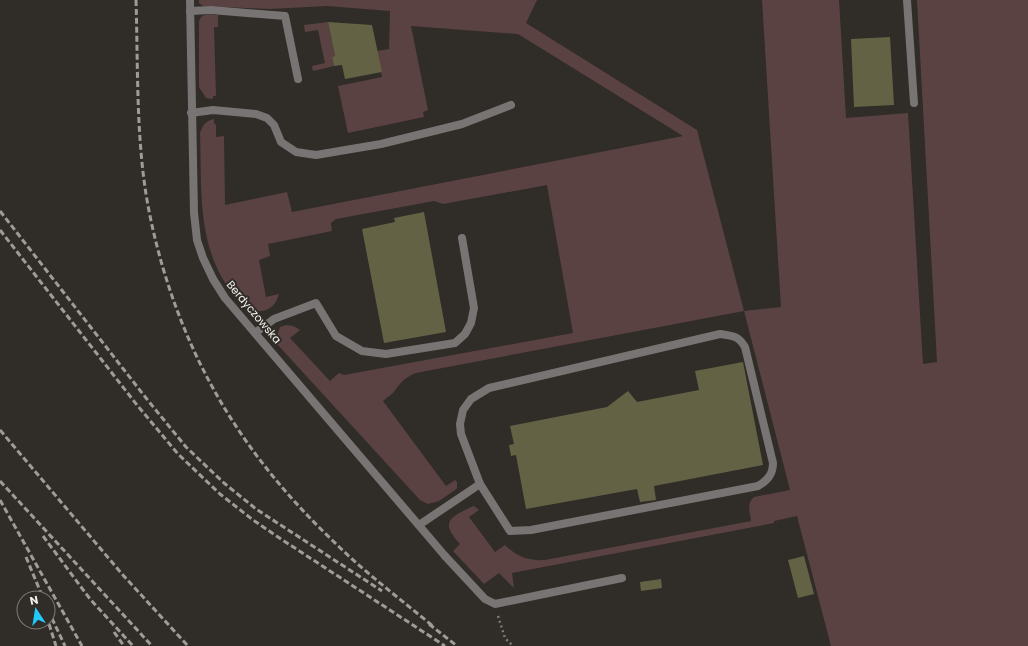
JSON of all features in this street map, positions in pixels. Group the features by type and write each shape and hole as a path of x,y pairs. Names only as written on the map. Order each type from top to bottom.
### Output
{"street":[{"name":"Berdyczowska","path":"190,0 192,179 194,213 197,240 212,279 225,298 445,556 485,599 495,604"},
{"path":"907,0 914,103"},
{"path":"190,11 211,10 286,16 298,79"},
{"path":"191,113 213,110 256,114 267,118 274,125 282,142 296,152 316,155 381,144 462,124 511,105"},
{"path":"255,333 274,319 316,303 336,336 362,352 386,354 455,343 465,334 471,323 474,308 462,238"},
{"path":"720,334 734,336 740,339 745,347 773,463 773,470 770,476 765,482 758,486 531,530 510,531 480,484 461,434 460,424 463,410 471,400 489,388 720,334"},
{"path":"419,525 480,484"},
{"path":"495,604 622,578"}],"path":[{"path":"495,604 505,638 513,646"}],"shaded area":[{"path":"199,0 537,0 526,23 697,130 744,311 416,373 408,377 383,401 446,486 455,480 457,482 457,488 439,501 428,504 420,500 277,344 277,336 280,327 290,326 300,330 290,338 330,381 339,373 344,375 573,333 547,185 443,204 434,201 336,219 331,223 332,231 268,244 270,256 259,260 266,297 279,294 275,304 270,308 257,311 247,308 241,303 223,279 214,260 208,240 204,220 201,176 200,133 203,126 206,122 214,119 214,123 216,125 216,137 224,136 225,205 287,192 292,212 683,136 518,34 411,26 428,110 423,112 424,117 348,133 338,86 382,77 377,51 389,49 390,11 327,6 269,9 203,6 199,3"},
{"path":"762,0 839,0 846,118 908,113 923,364 937,362 917,0 1028,0 1028,646 831,646 797,516 774,521 774,523 512,573 514,588 499,573 484,584 453,551 460,544 450,530 450,521 457,514 474,506 479,510 469,517 495,552 505,545 514,553 528,559 545,560 751,521 749,505 754,497 790,490 744,311 781,307"},
{"path":"204,15 218,15 218,27 214,27 216,96 213,96 213,99 206,98 199,87 199,21"},
{"path":"328,22 335,56 332,57 334,66 313,71 312,66 325,63 318,30 305,32 304,25"}],"building":[{"path":"328,22 372,25 382,72 345,79 342,65 334,66 332,57 335,56"},
{"path":"890,37 894,105 854,107 851,39"},
{"path":"424,212 446,332 384,343 362,229 395,222 394,218"},
{"path":"743,362 763,465 654,486 656,500 640,502 637,489 526,509 516,455 511,456 509,445 514,444 510,426 607,407 628,391 637,402 699,390 695,371"},
{"path":"804,556 814,594 798,598 788,560"},
{"path":"661,579 662,588 641,591 640,582"}],"railway":[{"path":"136,0 140,146 149,213 163,268 191,345 209,381 229,415 275,479 343,551 434,627"},
{"path":"0,211 186,447 224,483 256,509 382,591"},
{"path":"0,230 137,405 178,454 220,494 253,520 281,539 445,646"},
{"path":"0,430 122,574 188,646"},
{"path":"0,481 152,646"},
{"path":"0,500 82,646"},
{"path":"43,536 90,599 133,646"},
{"path":"26,557 40,590"},
{"path":"429,624 457,646"},
{"path":"56,627 65,646"},
{"path":"51,630 56,646"},
{"path":"114,632 124,646"}]}
